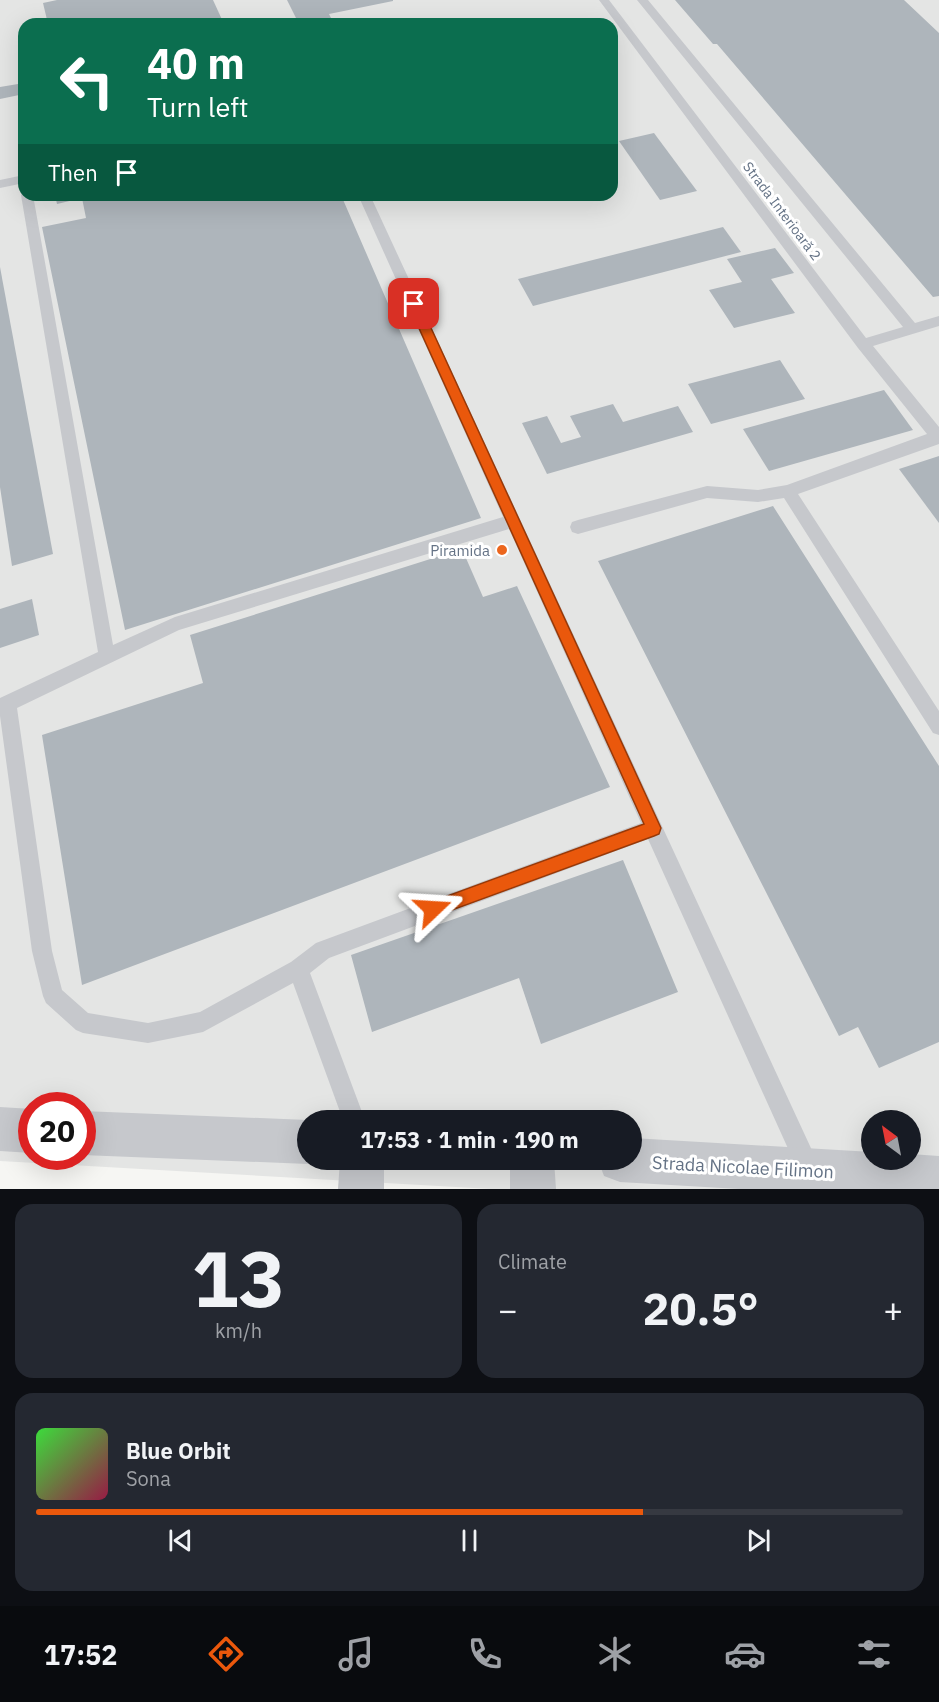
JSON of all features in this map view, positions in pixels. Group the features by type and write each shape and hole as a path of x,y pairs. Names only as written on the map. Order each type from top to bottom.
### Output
{"street":[{"path":"0,1129 18,1130"},
{"path":"96,1134 297,1142"},
{"name":"Strada Nicolae Filimon","path":"642,1162 836,1178 939,1178"},
{"path":"361,1189 362,1170"},
{"path":"532,1170 533,1189"}],"lane":[{"name":"Strada Interioară 2","path":"604,0 618,18"},
{"path":"642,0 912,329"},
{"name":"Strada Interioară 2","path":"618,19 863,344 938,437"},
{"path":"0,184 18,180"},
{"path":"28,201 107,657"},
{"path":"367,201 654,828 836,1178"},
{"path":"863,344 939,321"},
{"path":"578,526 707,492 758,496 788,491 938,437"},
{"path":"788,491 939,728"},
{"path":"513,521 175,624 3,705 42,951 53,996 83,1023 148,1033 203,1022 298,969 323,950 654,828"},
{"path":"298,969 350,1110"}],"shaded area":[{"path":"0,0 939,0 939,1189 491,1189 96,1166 96,1092 18,1092 18,1162 0,1161"}],"building":[{"path":"57,0 213,0 221,18 47,18 43,3"},
{"path":"287,0 393,0 329,14 331,18 296,18"},
{"path":"675,0 904,0 939,33 939,296 933,297 717,44 713,44"},
{"path":"18,84 18,95 0,99 0,87"},
{"path":"654,133 697,191 660,200 619,141"},
{"path":"83,201 344,201 481,518 125,630 42,227 86,218"},
{"path":"723,227 741,252 533,306 518,279"},
{"path":"775,248 794,273 771,279 795,313 734,328 709,290 742,282 727,259"},
{"path":"0,267 53,554 12,566 0,487"},
{"path":"780,360 805,399 711,424 688,384"},
{"path":"884,390 913,430 769,471 743,429"},
{"path":"613,404 623,422 678,406 693,432 547,474 522,423 547,416 561,443 581,437 570,416"},
{"path":"939,456 939,523 899,469"},
{"path":"773,506 939,766 939,1042 879,1068 858,1027 839,1036 598,561"},
{"path":"462,549 483,597 517,586 610,787 82,985 42,735 203,683 190,635"},
{"path":"32,599 39,635 0,648 0,609"},
{"path":"623,860 678,992 541,1044 519,978 372,1032 351,955"}],"place":[{"name":"Piramida","path":"502,550"}],"route":[{"path":"414,304 654,828 433,909"}]}
